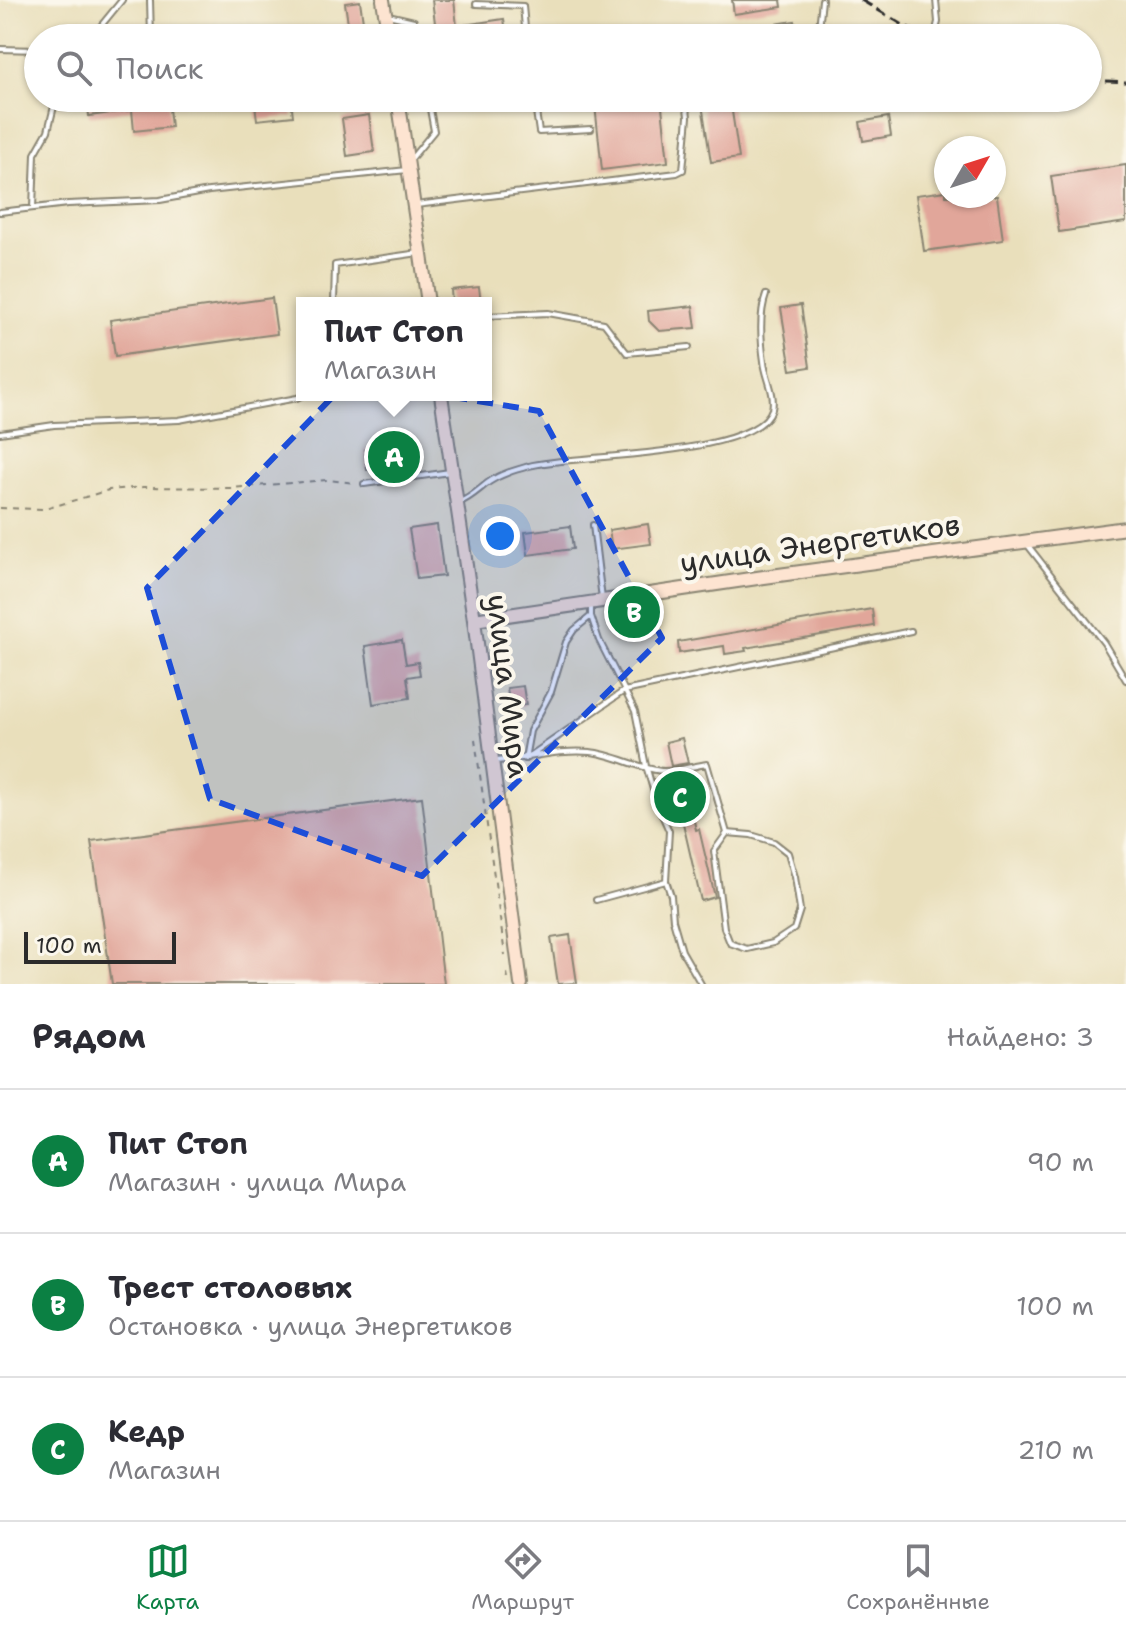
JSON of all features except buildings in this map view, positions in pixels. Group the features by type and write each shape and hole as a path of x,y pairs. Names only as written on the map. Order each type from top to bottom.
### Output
{"main road":[{"path":"383,0 387,24"},
{"path":"400,112 427,297"},
{"name":"улица Мира","path":"442,401 521,984"},
{"name":"улица Энергетиков","path":"474,620 595,607 1126,528"}],"lane":[{"path":"102,24 122,0"},
{"path":"150,0 151,24"},
{"path":"819,24 822,0"},
{"path":"936,0 937,24"},
{"path":"476,4 523,6 525,24"},
{"path":"385,14 414,21 415,24"},
{"path":"0,49 24,50"},
{"path":"33,208 35,154 48,131 53,112"},
{"path":"0,212 68,204 160,200 409,166 434,131 431,112"},
{"path":"536,112 539,132 591,129"},
{"path":"415,205 677,173 683,170 687,112"},
{"path":"334,297 335,265 422,253"},
{"path":"457,503 475,495 504,474 532,465 706,445 727,439 767,417 772,408 772,397 764,362 762,305 766,295"},
{"path":"492,316 548,313 604,323 627,353 689,347"},
{"path":"0,433 54,425 179,420 296,398"},
{"path":"364,484 453,472"},
{"path":"593,525 595,607 624,691 635,711 646,766 669,831 666,881 682,951 701,984"},
{"path":"1025,541 1104,643 1126,680"},
{"path":"525,759 530,731 551,692 566,642 595,607"},
{"path":"525,759 624,691 911,631"},
{"path":"492,762 561,752 591,752 662,771 707,764 727,833"},
{"path":"727,833 751,835 774,842 788,853 800,910 794,929 773,943 747,949 730,943 724,928 714,851 727,833"},
{"path":"596,900 666,881"}],"path":[{"path":"0,508 45,509 109,490 143,487 232,488 328,480 364,484"},
{"path":"475,739 506,957"},
{"path":"507,968 509,984"}],"highlighted area":[{"path":"349,380 539,411 662,638 422,876 210,799 147,588"}],"railway":[{"path":"861,0 902,24"},
{"path":"1102,81 1126,82"}],"place":[{"name":"Пит Стоп","path":"394,457"},
{"name":"Трест столовых","path":"634,612"},
{"name":"Кедр","path":"680,797"}]}
